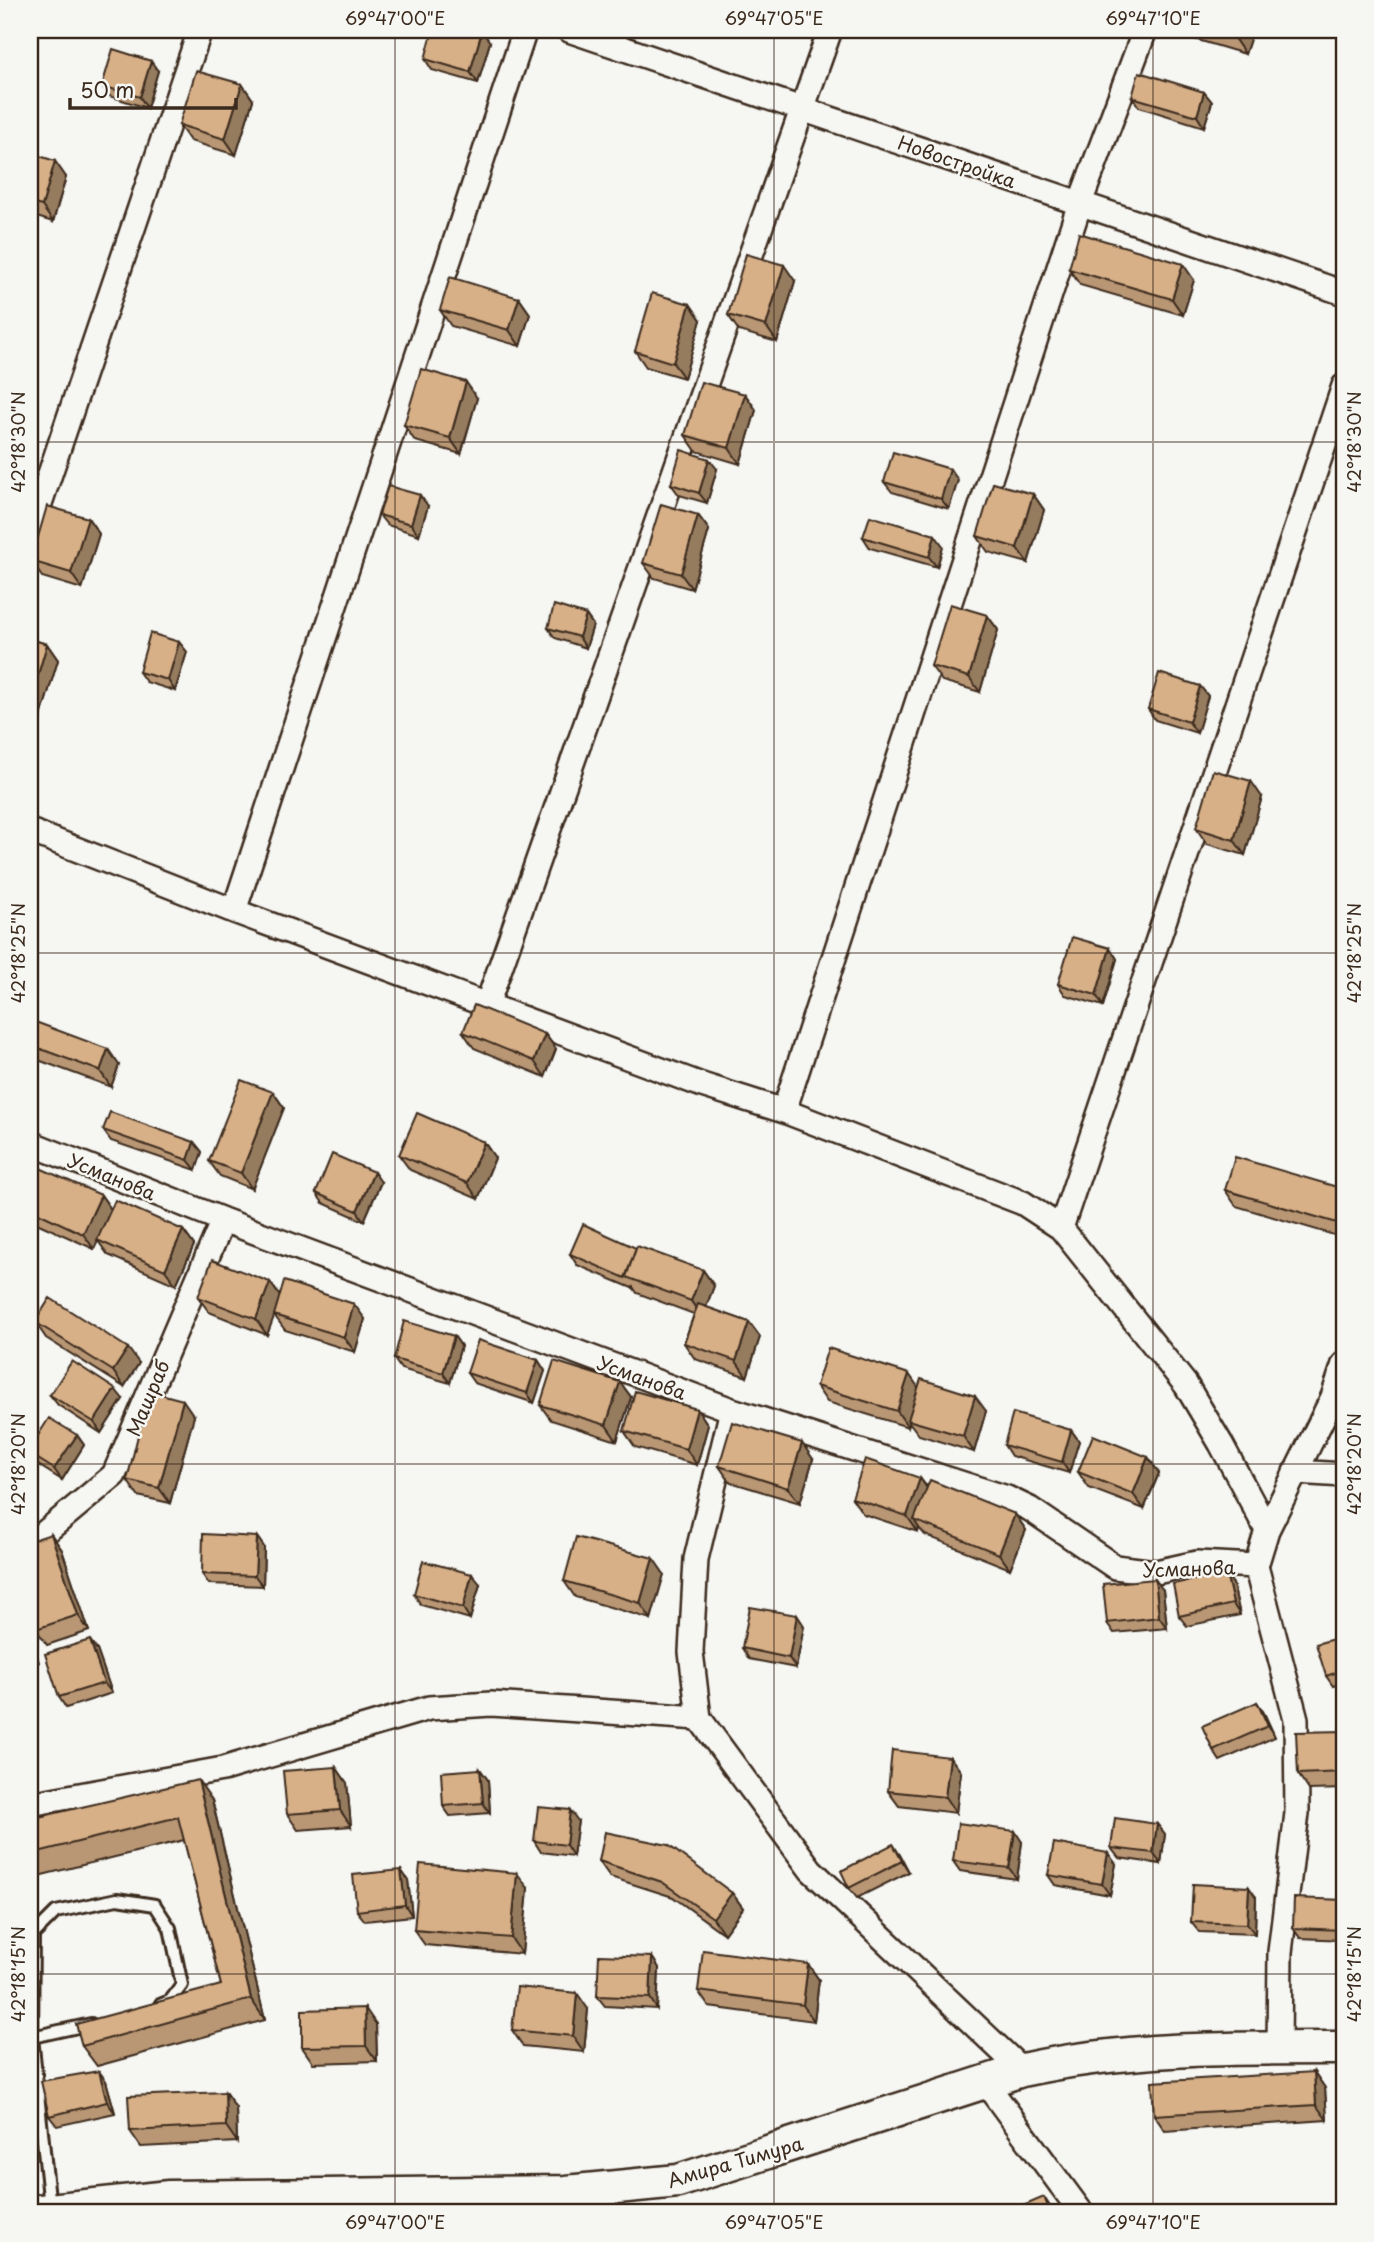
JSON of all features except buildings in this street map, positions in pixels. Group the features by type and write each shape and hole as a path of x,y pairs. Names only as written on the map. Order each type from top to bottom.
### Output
{"street":[{"path":"30,533 200,30"},
{"path":"234,911 525,30"},
{"name":"Новостройка","path":"569,30 1344,293"},
{"path":"487,1005 830,30"},
{"path":"784,1111 1080,203 1145,30"},
{"path":"1061,1228 1344,386"},
{"path":"30,831 234,911 702,1085 784,1111 1023,1203 1061,1228 1186,1385 1267,1530"},
{"name":"Усманова","path":"38,1154 223,1220 732,1410 1007,1498 1030,1509 1115,1567 1156,1572 1197,1563 1256,1566"},
{"name":"Машраб","path":"30,1545 114,1475 223,1220"},
{"path":"1279,2048 1280,1952 1297,1813 1296,1719 1256,1566 1267,1530 1333,1397 1344,1364"},
{"path":"732,1410 696,1559 691,1652 699,1718 811,1870 1023,2070"},
{"path":"1295,1472 1344,1475"},
{"path":"30,1804 223,1769 429,1708 491,1703 699,1718"},
{"name":"Амира Тимура","path":"41,2211 118,2208 169,2197 566,2192 678,2181 1023,2070 1065,2060 1106,2055 1344,2048"},
{"path":"985,2082 1081,2212"}],"lane":[{"path":"41,2211 32,2037 33,1936 56,1912 117,1899 155,1905 170,1928 183,1986 170,2001 144,2012"},
{"path":"32,2037 107,2021"}]}
